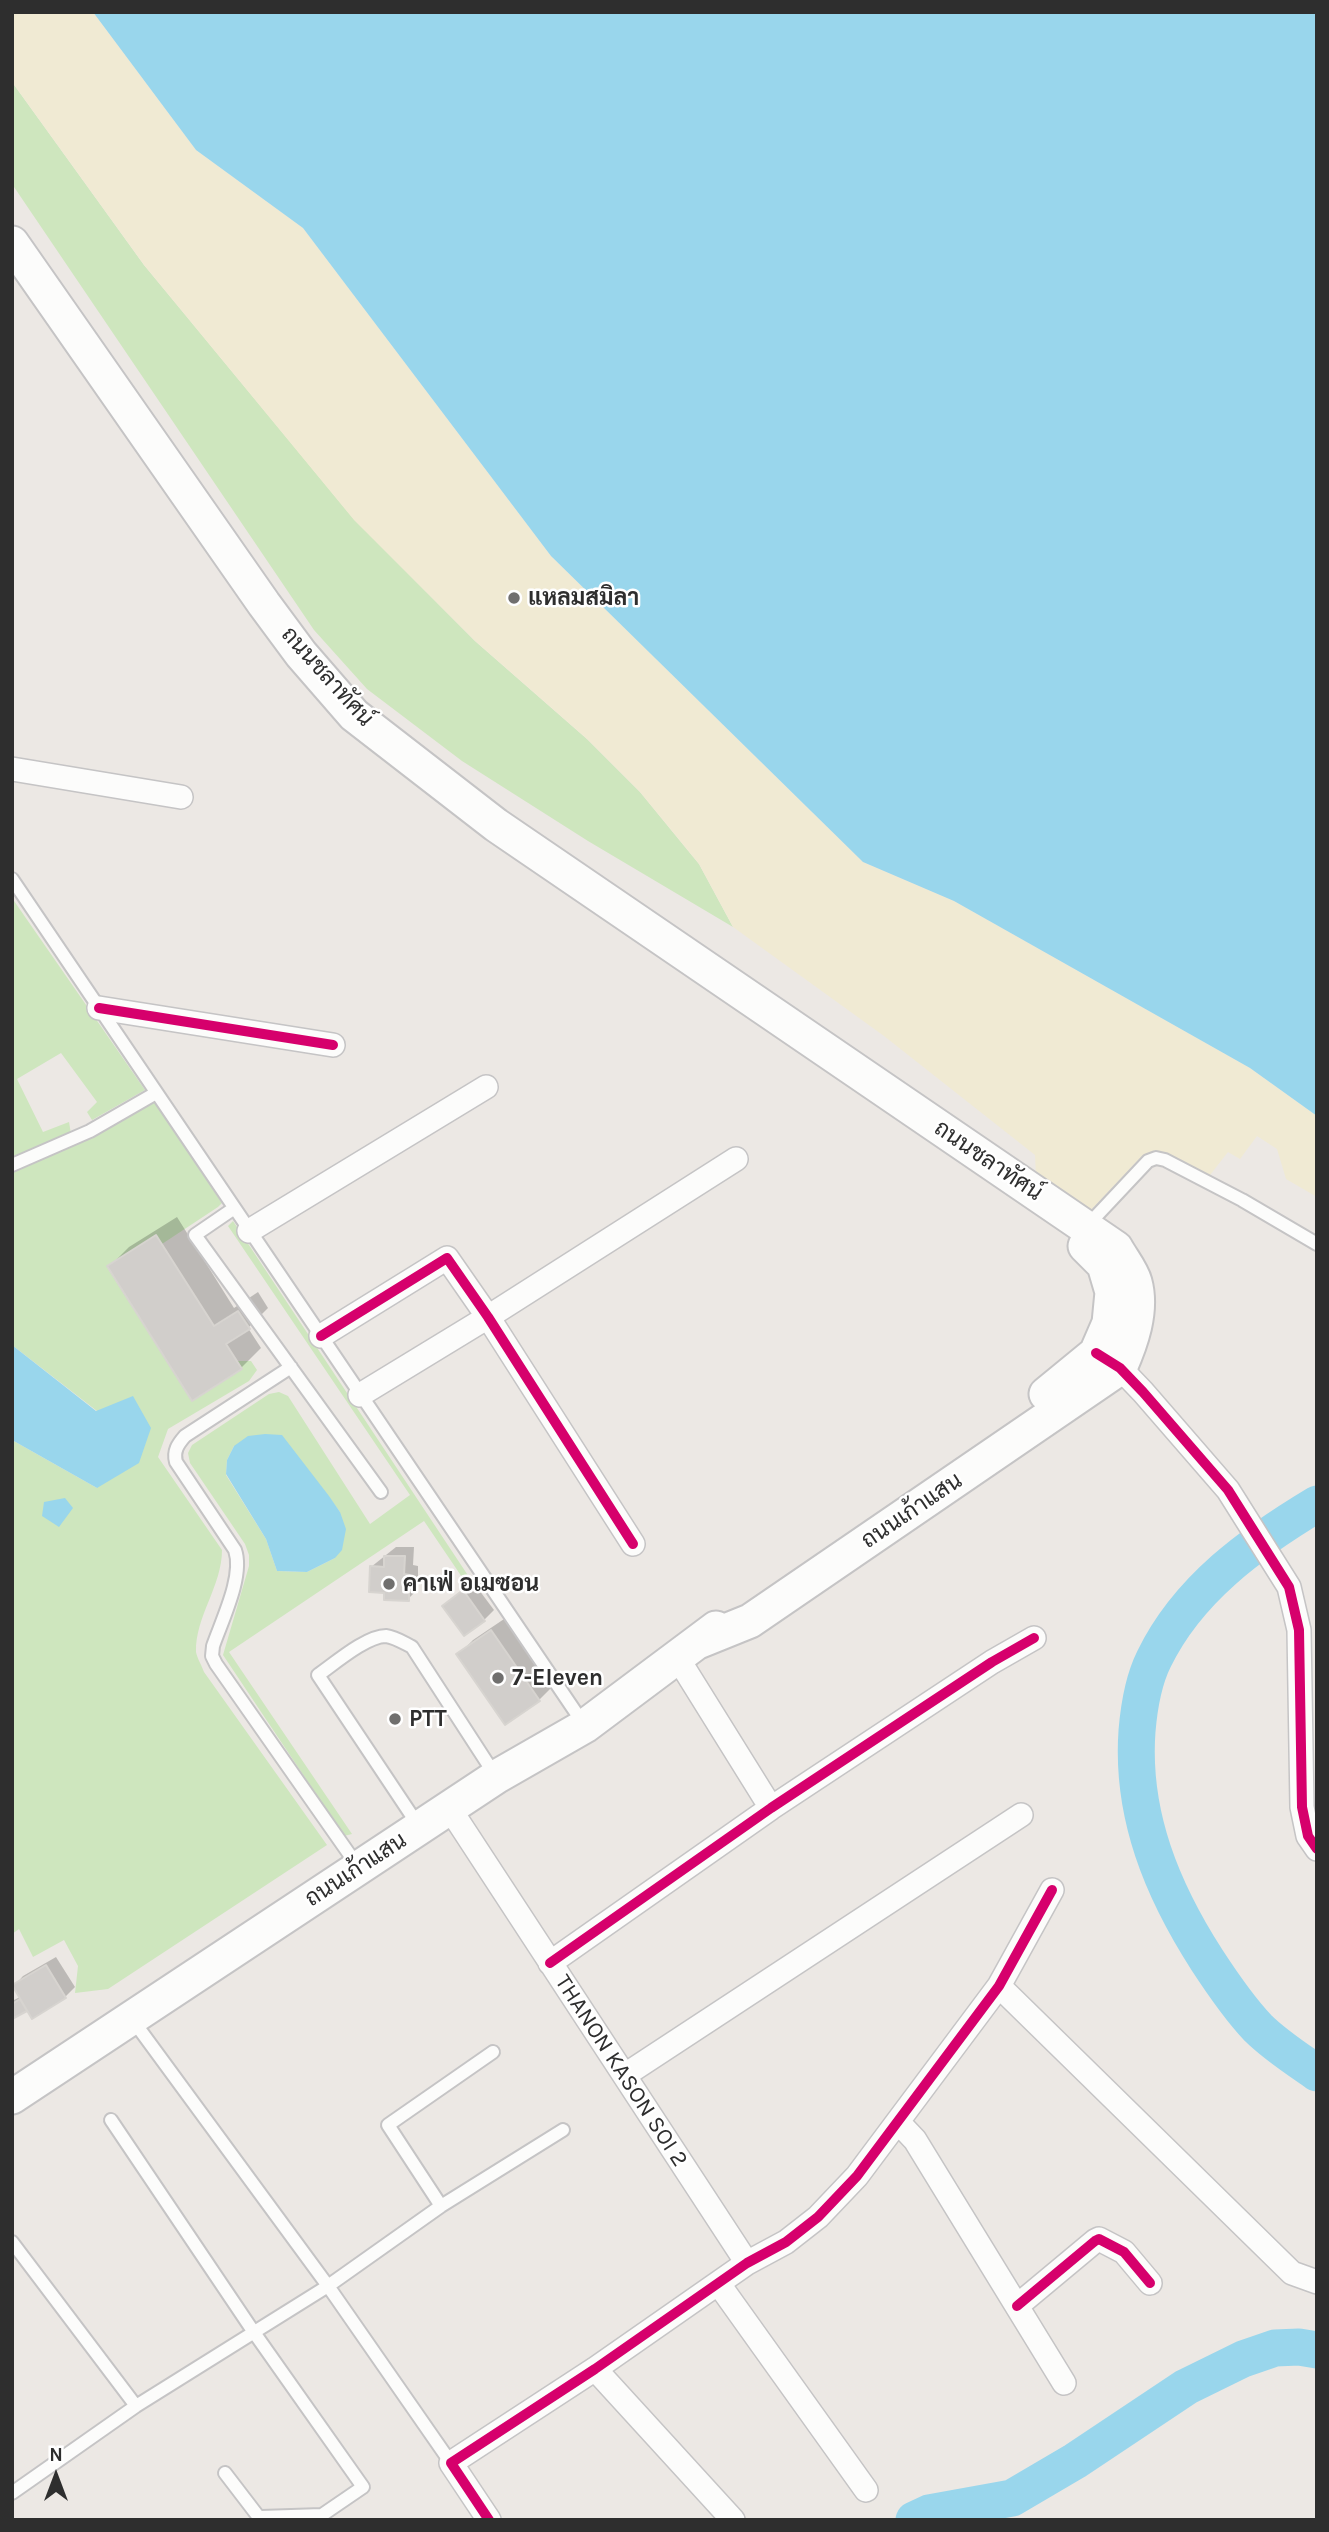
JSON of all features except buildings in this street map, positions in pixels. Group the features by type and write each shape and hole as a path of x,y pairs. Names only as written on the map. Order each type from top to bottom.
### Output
{"main road":[{"name":"ถนนชลาทัศน์","path":"12,243 264,604 301,654 354,715 496,825 1116,1248 1135,1282 1137,1316 1129,1348 1108,1361"},
{"name":"ถนนชลาทัศน์","path":"753,1002 1085,1246 1104,1265 1112,1292 1108,1361"},
{"name":"ถนนเก้าแสน","path":"12,2097 496,1777 585,1726 688,1650 750,1621 1108,1361"}],"street":[{"path":"12,769 181,797"},
{"path":"99,1008 333,1045"},
{"path":"249,1231 486,1087"},
{"path":"360,1395 736,1159"},
{"path":"321,1336 447,1258 488,1317 633,1544"},
{"path":"1108,1361 1228,1490 1289,1587 1299,1630 1302,1807 1308,1836 1317,1849"},
{"path":"550,1963 771,1808 992,1662 1034,1638"},
{"path":"688,1650 771,1808"},
{"name":"THANON KASON SOI 2","path":"450,1809 747,2263"},
{"path":"625,2075 1021,1815"},
{"path":"489,2520 451,2463 595,2369 747,2263 786,2242 818,2217 857,2176 999,1986 1052,1890"},
{"path":"999,1986 1292,2273 1317,2281"},
{"path":"898,2122 915,2140 1064,2383"},
{"path":"1017,2306 1099,2239 1124,2252 1150,2283"},
{"path":"718,2283 866,2490"},
{"path":"595,2369 733,2520"}],"lane":[{"path":"12,879 585,1726"},
{"path":"12,1165 90,1131 156,1093"},
{"path":"1086,1227 1148,1161 1156,1158 1166,1160 1242,1200 1317,1244"},
{"path":"233,1209 195,1235 381,1492"},
{"path":"290,1367 185,1436 177,1445 174,1455 235,1550 239,1561 212,1656 359,1868"},
{"path":"420,1828 318,1675 371,1639 386,1636 412,1647 496,1777"},
{"path":"132,2018 328,2286 451,2463"},
{"path":"441,2206 388,2125 493,2052"},
{"path":"111,2120 253,2331 363,2487 322,2515 261,2518 225,2473"},
{"path":"12,2493 136,2406 328,2286 441,2206 563,2130"},
{"path":"12,2242 136,2406"}],"green space":[{"path":"12,82 144,265 354,519 475,641 587,739 640,792 699,864 733,927 588,841 462,761 367,689 314,630 12,184"},
{"path":"12,898 145,1090 92,1120 87,1112 97,1102 61,1053 17,1079 43,1132 69,1122 71,1134 12,1159"},
{"path":"155,1102 222,1203 162,1244 156,1236 107,1267 192,1400 242,1369 237,1361 251,1361 257,1370 249,1381 168,1429 158,1457 222,1550 218,1576 200,1626 196,1652 204,1672 327,1845 108,1989 75,1993 78,1966 64,1940 33,1957 19,1929 12,1934 12,1440 97,1488 97,1411 12,1345 12,1170 83,1139"},
{"path":"233,1221 473,1583 468,1586 424,1521 229,1652 352,1834 344,1836 223,1655 249,1566 249,1555 245,1544 190,1463 188,1453 192,1445 269,1394 279,1392 288,1396 370,1524 410,1495 228,1226","holes":["234,1446 314,1478 340,1512 335,1558 307,1572 277,1571 266,1539 226,1475 227,1460"]}],"sand":[{"name":"แหลมสมิลา","path":"12,12 93,12 196,150 303,228 551,556 863,862 954,901 1250,1068 1317,1116 1317,1197 1286,1179 1277,1149 1257,1136 1240,1159 1228,1152 1210,1175 1155,1153 1141,1157 1088,1213 1036,1177 1035,1155 884,1036 733,927 699,864 640,792 587,739 475,641 354,520 144,265 12,82"}],"water":[{"path":"93,12 1317,12 1317,1116 1250,1068 954,901 863,862 551,556 303,228 196,150"},
{"path":"12,1345 96,1411 133,1396 151,1428 139,1463 97,1488 12,1440"},
{"path":"282,1435 340,1512 346,1529 342,1550 335,1558 307,1572 277,1571 266,1539 226,1474 227,1460 234,1446 248,1436"},
{"path":"65,1498 73,1508 59,1527 42,1516 44,1502"}],"waterway":[{"path":"1317,1504 1269,1535 1224,1570 1203,1589 1168,1634 1150,1667 1144,1685 1137,1731 1136,1762 1139,1792 1153,1851 1163,1879 1191,1934 1237,2004 1258,2028 1286,2052 1317,2073"},
{"path":"914,2520 929,2513 1012,2498 1075,2461 1186,2387 1243,2359 1275,2348 1299,2347 1317,2350"}],"cycle path":[{"path":"99,1008 333,1045"},
{"path":"321,1336 447,1258 488,1317 633,1544"},
{"path":"1096,1353 1120,1368 1228,1490 1289,1587 1299,1630 1302,1807 1308,1836 1317,1849"},
{"path":"550,1963 771,1808 992,1662 1034,1638"},
{"path":"489,2520 451,2463 595,2369 747,2263 786,2242 818,2217 857,2176 999,1986 1052,1890"},
{"path":"1017,2306 1099,2239 1124,2252 1150,2283"}],"place":[{"name":"แหลมสมิลา","path":"514,598"},
{"name":"คาเฟ่ อเมซอน","path":"389,1584"},
{"name":"7-Eleven","path":"498,1678"},
{"name":"PTT","path":"395,1719"}]}
